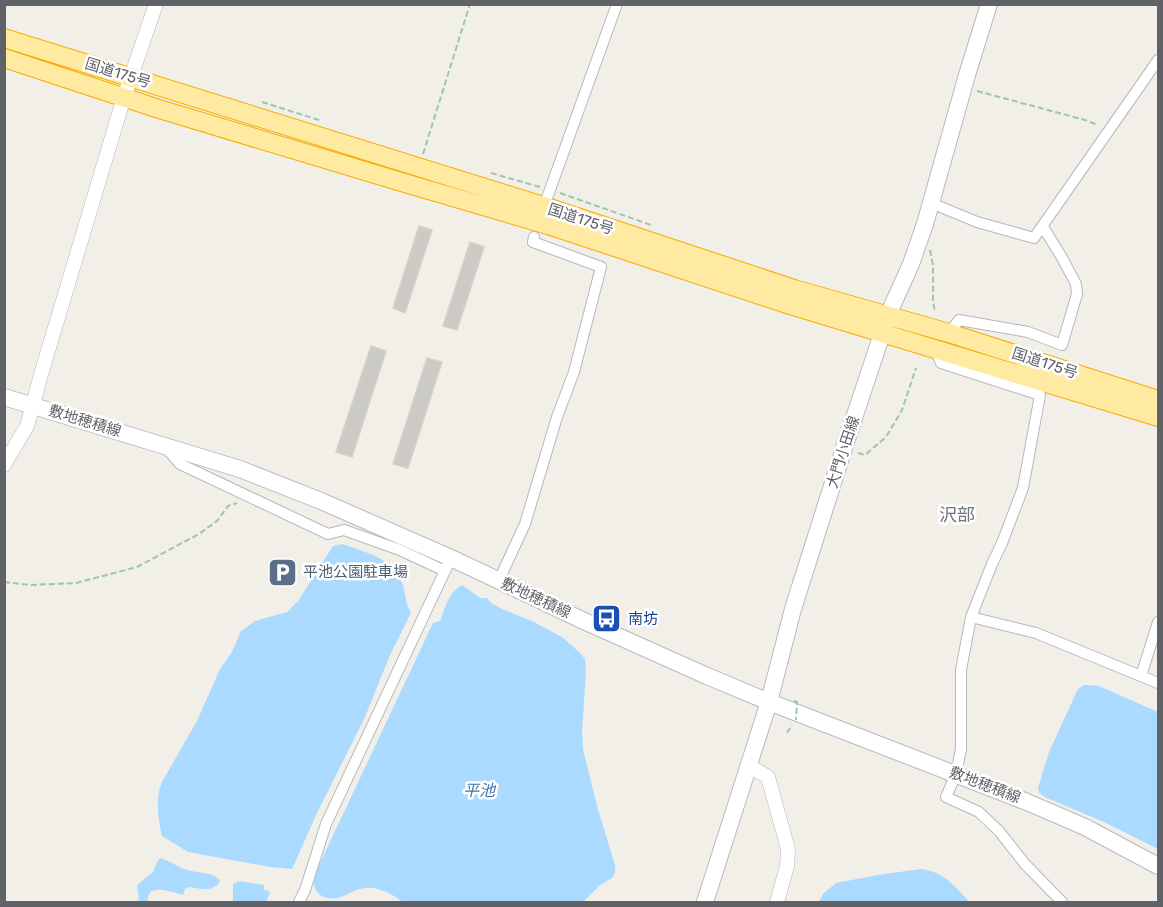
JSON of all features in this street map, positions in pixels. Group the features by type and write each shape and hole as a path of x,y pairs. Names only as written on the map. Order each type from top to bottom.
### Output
{"highway":[{"name":"国道175号","path":"4,38 553,210 794,289 949,333 1158,400"},
{"name":"国道175号","path":"4,58 171,113 548,225 780,302 1158,417"}],"main road":[{"name":"大門小田線","path":"705,903 769,702 793,609 844,448 888,315 911,264 925,224 989,4"},
{"name":"敷地穂積線","path":"4,397 240,469 321,501 448,565 499,580 584,621 769,702 1027,802 1085,827 1158,866"}],"street":[{"path":"4,465 27,426 124,98 156,4"},
{"path":"547,198 616,4"},
{"path":"930,203 977,222 1035,238 1158,60"},
{"path":"949,333 959,320 1028,332 1062,345 1077,294 1076,284 1043,227"},
{"path":"499,580 525,524 557,417 574,372 602,267 532,242 534,237"},
{"path":"935,348 940,363 1040,395 1023,488 971,617 962,670 961,749 956,774 946,797 979,812 999,831 1025,864 1062,903"},
{"path":"164,445 180,464 328,534 344,530 448,565 326,824 299,903"},
{"path":"971,617 1036,633 1158,683"},
{"path":"1142,676 1158,622"},
{"path":"749,766 768,777 788,849 787,866 777,903"}],"path":[{"path":"423,154 470,4"},
{"path":"964,87 1085,120 1109,130"},
{"path":"925,224 933,265 935,311"},
{"path":"844,448 864,455 886,437 902,410 916,368"},
{"path":"4,582 31,585 76,583 137,567 199,534 217,520 228,506 254,499"},
{"path":"794,701 797,702 796,720"}],"water":[{"path":"342,544 381,559 394,569 401,580 411,613 390,655 365,717 292,869 188,852 162,836 158,802 162,782 197,721 220,669 232,652 241,631 255,621 287,612 298,601 333,546"},
{"name":"平池","path":"462,585 480,598 487,598 502,609 532,621 562,637 585,659 583,749 615,865 615,873 583,902 403,902 375,888 359,889 335,898 324,897 316,889 313,878 433,623 440,621 451,596"},
{"path":"1084,685 1099,686 1158,712 1158,849 1039,793 1038,788 1049,752 1078,689"},
{"path":"160,858 187,870 213,875 220,880 219,883 208,889 188,887 183,895 155,890 148,896 148,902 139,902 137,885 153,872"},
{"path":"921,869 942,876 969,902 819,902 823,894 836,883"},
{"path":"240,881 264,885 264,890 270,893 266,902 233,902 233,884"}],"building":[{"path":"419,226 432,230 405,313 393,308"},
{"path":"470,242 484,247 457,330 443,326"},
{"path":"371,346 386,351 352,457 336,452"},
{"path":"427,358 442,362 408,468 393,464"}],"place":[{"name":"平池公園駐車場","path":"282,572"},
{"name":"南坊","path":"607,619"}],"district":[{"name":"沢部","path":"957,515"}]}
